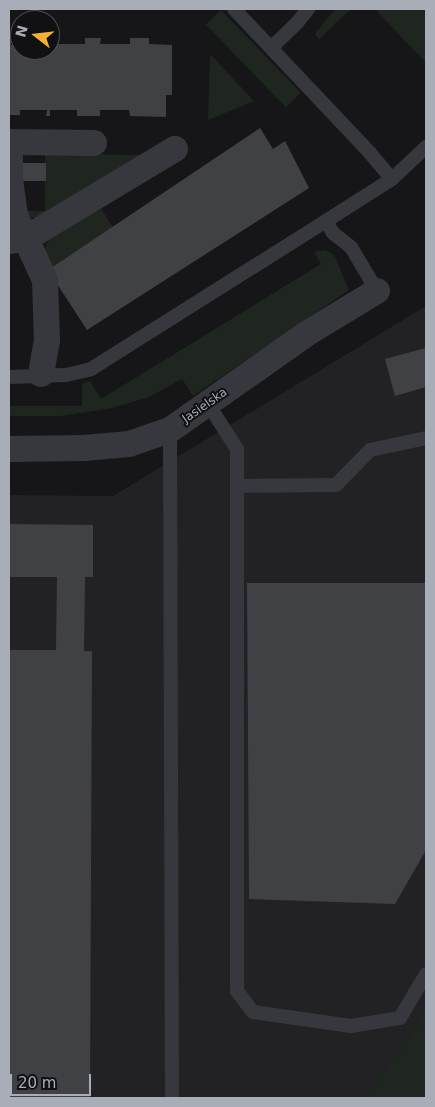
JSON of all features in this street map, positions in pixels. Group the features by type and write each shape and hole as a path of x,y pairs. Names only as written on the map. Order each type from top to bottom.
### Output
{"street":[{"path":"41,374 47,341 44,280 17,240 10,180 10,142 94,143"},
{"path":"17,240 175,149"},
{"name":"Jasielska","path":"9,449 84,448 129,444 170,430 306,334 377,291"}],"lane":[{"path":"234,9 370,153 392,179"},
{"path":"271,48 297,23 308,9"},
{"path":"9,376 66,375 91,368 392,179 426,147"},
{"path":"326,221 333,233 351,247 377,291"},
{"path":"208,404 237,449 237,991 253,1012 351,1026 400,1018 426,974"},
{"path":"170,430 172,1098"},
{"path":"238,486 336,485 370,450 426,438"}],"shaded area":[{"path":"335,9 351,9 319,39 315,34"},
{"path":"375,9 426,9 426,63"},
{"path":"221,10 301,93 286,107 206,25"},
{"path":"210,54 254,101 208,120"},
{"path":"45,153 143,155 35,218 27,216 23,211 45,211"},
{"path":"100,207 113,227 48,270 45,249 48,241 53,235"},
{"path":"325,250 334,255 349,290 193,396 182,379 149,397 112,408 61,416 9,416 9,406 82,406 82,384 90,381 101,399 321,264 314,252"},
{"path":"426,306 426,1005 413,1032 364,1098 9,1098 9,495 113,496"},
{"path":"426,1005 426,1098 364,1098 413,1032"}],"building":[{"path":"9,37 10,60 60,60 60,44 85,44 85,38 101,38 100,44 130,44 130,38 149,38 149,44 172,45 172,95 166,95 166,117 130,116 129,110 100,110 100,116 77,116 77,110 50,110 50,116 46,116 47,110 20,110 20,115 9,115"},
{"path":"260,128 273,149 285,141 309,188 87,330 48,270"},
{"path":"23,163 46,163 46,181 23,181"},
{"path":"426,348 426,387 395,396 385,359"},
{"path":"9,524 93,525 93,577 85,577 84,651 92,651 90,1098 9,1098 9,650 56,650 57,577 9,577"},
{"path":"247,583 426,583 426,850 395,904 249,899"}]}
